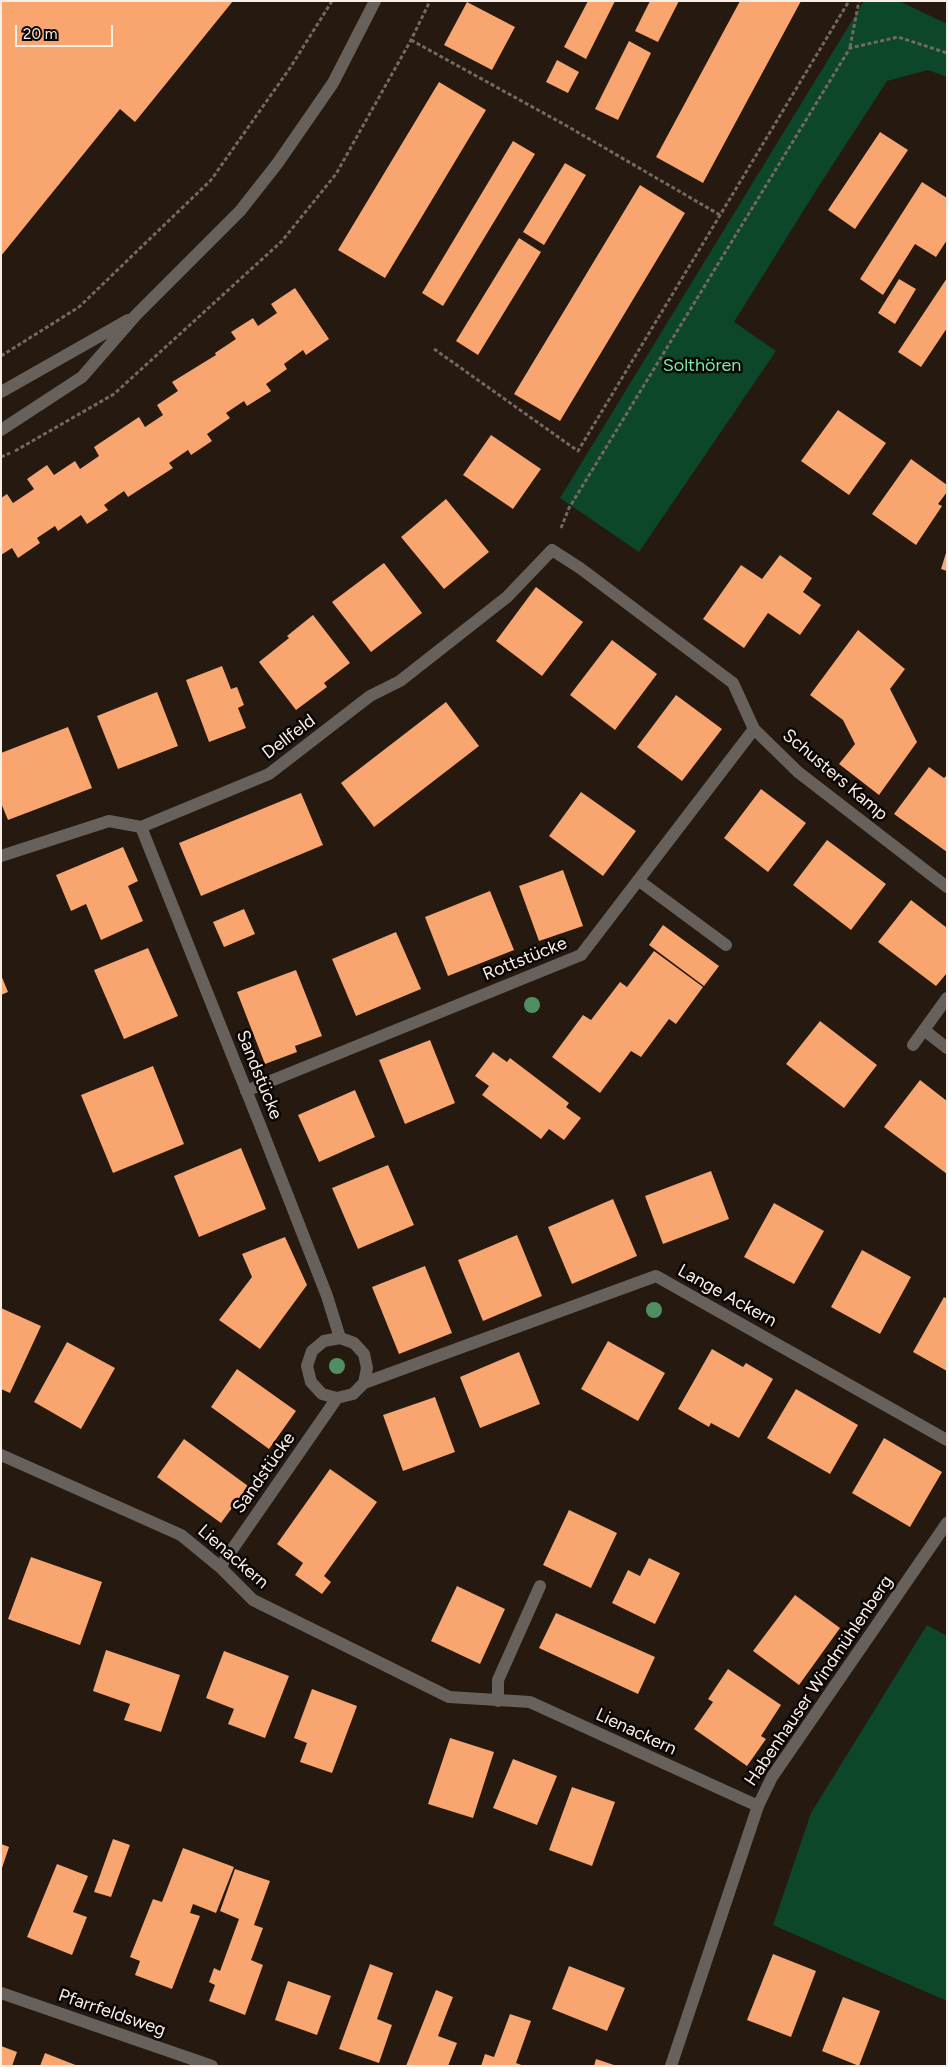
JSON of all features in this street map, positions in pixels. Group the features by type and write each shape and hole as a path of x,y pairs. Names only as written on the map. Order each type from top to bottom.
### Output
{"street":[{"path":"1,430 82,376 136,315 225,228 277,164 333,83 375,1"},
{"path":"1,392 136,315"},
{"name":"Schusters Kamp","path":"552,550 580,568 733,683 754,729 798,772 947,887"},
{"name":"Dellfeld","path":"141,827 269,774 370,696 400,681 507,597 552,550"},
{"name":"Rottstücke","path":"246,1091 581,955 754,729"},
{"path":"1,856 109,821 141,827"},
{"name":"Sandstücke","path":"141,827 327,1296 340,1338"},
{"path":"638,880 726,945"},
{"path":"914,1045 947,998"},
{"path":"924,1030 947,1048"},
{"name":"Lange Ackern","path":"364,1382 656,1276 947,1440"},
{"path":"340,1338 354,1343 364,1354 368,1368 364,1382 353,1394 337,1398 322,1394 311,1382 307,1366 312,1351 324,1341 340,1338"},
{"name":"Sandstücke","path":"220,1567 337,1398"},
{"name":"Lienackern","path":"1,1455 181,1535 220,1567 253,1600 449,1697 530,1702 758,1806"},
{"name":"Habenhauser Windmühlenberg","path":"671,2066 758,1806 772,1777 847,1671 947,1523"},
{"path":"498,1701 498,1680 540,1586"},
{"name":"Pfarrfeldsweg","path":"1,1993 212,2066"}],"path":[{"path":"1,356 79,307 211,180 290,68 332,1"},
{"path":"1,457 18,450 114,394 276,246 336,174 411,40 430,1"},
{"path":"434,349 578,451 849,1"},
{"path":"552,550 569,508 850,48 859,1"},
{"path":"850,48 898,37 947,53"},
{"path":"411,40 567,126 720,215"}],"green space":[{"name":"Solthören","path":"864,1 899,1 947,24 947,77 928,70 887,81 815,192 734,322 776,351 639,552 560,498"},
{"path":"927,1625 947,1636 947,2001 773,1925 811,1813"}],"building":[{"path":"1,1 233,1 135,122 120,109 1,256"},
{"path":"588,1 615,1 586,59 564,47"},
{"path":"650,1 679,1 658,42 635,31"},
{"path":"740,1 801,1 703,183 656,157"},
{"path":"467,2 515,27 492,70 444,45"},
{"path":"629,41 651,53 618,120 595,109"},
{"path":"557,60 579,72 568,93 546,82"},
{"path":"439,82 486,110 385,278 338,250"},
{"path":"880,132 908,150 855,229 828,210"},
{"path":"513,141 535,154 443,306 422,293"},
{"path":"565,163 586,175 544,245 523,232"},
{"path":"922,182 947,198 947,240 936,257 915,244 883,295 860,279"},
{"path":"640,185 685,213 560,421 514,394"},
{"path":"519,238 541,252 478,355 456,341"},
{"path":"947,278 947,328 921,367 898,352"},
{"path":"899,279 916,289 895,324 878,313"},
{"path":"295,288 329,339 306,355 303,350 284,364 287,369 266,384 271,391 247,406 244,401 226,413 230,418 207,434 212,441 191,455 188,450 169,463 173,468 128,497 124,491 104,505 108,510 87,524 81,515 58,531 55,526 37,538 40,543 18,558 12,548 1,555 1,498 7,494 13,503 34,489 27,479 47,465 54,475 75,461 80,469 99,456 94,447 139,417 145,427 163,415 157,405 178,391 172,382 216,355 215,353 236,339 231,332 253,318 258,326 277,313 271,304"},
{"path":"838,410 886,443 849,495 801,461"},
{"path":"491,435 541,469 513,509 463,475"},
{"path":"911,459 947,485 947,492 938,504 942,506 916,545 872,514"},
{"path":"446,499 489,552 444,589 401,537"},
{"path":"947,553 947,571 941,569"},
{"path":"780,555 812,578 803,592 821,605 800,635 768,613 744,648 703,619 741,565 762,579"},
{"path":"384,563 422,613 371,652 332,602"},
{"path":"536,587 583,622 542,676 496,641"},
{"path":"313,615 350,663 324,683 327,687 296,710 259,662 289,638 287,636"},
{"path":"858,630 905,669 890,689 917,742 879,795 839,764 855,744 843,720 810,695"},
{"path":"612,640 657,674 615,730 570,695"},
{"path":"222,666 231,689 237,687 244,705 238,708 246,728 209,742 186,680"},
{"path":"157,692 178,746 118,769 97,716"},
{"path":"676,695 722,729 682,781 637,747"},
{"path":"446,702 479,746 374,827 341,783"},
{"path":"68,727 92,788 8,820 1,803 1,753"},
{"path":"929,767 944,778 947,775 947,852 894,814"},
{"path":"761,789 806,823 768,872 724,838"},
{"path":"581,792 636,831 603,876 549,836"},
{"path":"301,793 323,845 201,896 179,843"},
{"path":"827,840 886,884 851,930 793,885"},
{"path":"123,847 138,881 128,886 143,921 101,940 86,904 71,911 56,875"},
{"path":"563,870 583,926 539,941 519,886"},
{"path":"490,891 514,950 448,976 425,917"},
{"path":"911,900 947,928 947,973 936,986 878,942"},
{"path":"244,909 255,934 224,947 213,922"},
{"path":"663,925 719,966 704,986 649,945"},
{"path":"396,932 421,989 356,1016 332,959"},
{"path":"148,948 178,1016 124,1039 94,970"},
{"path":"654,951 703,987 676,1024 669,1019 641,1057 631,1051 600,1093 552,1057 583,1015 591,1020 620,982 627,987"},
{"path":"296,970 322,1036 295,1046 297,1052 265,1064 237,992"},
{"path":"1,975 8,992 1,995"},
{"path":"820,1021 877,1065 844,1108 786,1064"},
{"path":"430,1040 455,1103 405,1124 379,1060"},
{"path":"493,1052 507,1062 510,1058 569,1103 566,1107 581,1118 564,1140 549,1129 541,1139 482,1095 489,1086 475,1076"},
{"path":"153,1066 184,1144 113,1173 81,1095"},
{"path":"920,1080 947,1101 947,1174 884,1127"},
{"path":"355,1090 375,1137 319,1162 298,1115"},
{"path":"241,1148 266,1209 199,1237 174,1176"},
{"path":"388,1165 414,1225 358,1249 332,1188"},
{"path":"711,1171 729,1219 663,1244 645,1196"},
{"path":"613,1199 637,1256 572,1284 548,1227"},
{"path":"774,1203 824,1231 794,1284 744,1257"},
{"path":"517,1235 542,1296 483,1321 458,1260"},
{"path":"285,1237 307,1285 260,1349 219,1320 252,1277 242,1254"},
{"path":"862,1250 911,1277 880,1334 831,1307"},
{"path":"425,1266 452,1333 399,1354 372,1287"},
{"path":"944,1297 947,1299 947,1371 913,1352"},
{"path":"1,1308 41,1326 10,1393 1,1389"},
{"path":"608,1341 665,1373 638,1421 581,1389"},
{"path":"67,1342 115,1368 81,1429 34,1402"},
{"path":"712,1349 743,1367 746,1363 773,1379 739,1438 711,1423 709,1427 678,1409"},
{"path":"519,1352 540,1404 480,1428 460,1377"},
{"path":"237,1369 296,1411 269,1449 211,1407"},
{"path":"796,1389 858,1425 830,1474 767,1438"},
{"path":"435,1397 455,1452 403,1471 383,1415"},
{"path":"884,1438 942,1472 910,1527 852,1493"},
{"path":"184,1439 248,1486 221,1523 157,1477"},
{"path":"330,1469 377,1502 324,1576 331,1582 322,1594 295,1575 303,1563 277,1544"},
{"path":"569,1510 617,1533 591,1588 543,1565"},
{"path":"31,1557 102,1582 80,1645 8,1619"},
{"path":"649,1558 680,1573 655,1624 612,1603 628,1570 640,1576"},
{"path":"457,1586 505,1609 480,1664 431,1641"},
{"path":"795,1595 840,1628 799,1685 753,1651"},
{"path":"556,1613 655,1657 638,1694 539,1648"},
{"path":"106,1650 180,1675 161,1732 124,1720 130,1704 93,1691"},
{"path":"224,1651 289,1676 265,1738 228,1724 234,1709 206,1698"},
{"path":"728,1669 781,1705 761,1736 766,1739 747,1766 694,1729 713,1702 708,1699"},
{"path":"312,1689 357,1706 332,1773 300,1762 307,1743 294,1738"},
{"path":"450,1738 494,1752 473,1818 428,1804"},
{"path":"513,1759 557,1776 537,1825 493,1808"},
{"path":"572,1787 615,1802 592,1866 549,1850"},
{"path":"113,1839 130,1845 111,1897 94,1892"},
{"path":"1,1844 9,1847 2,1868 1,1868"},
{"path":"183,1848 234,1867 216,1913 193,1904 190,1913 200,1916 172,1989 135,1975 140,1961 130,1957 153,1899 162,1902"},
{"path":"57,1864 88,1876 73,1912 87,1917 72,1955 27,1937"},
{"path":"235,1869 270,1881 254,1925 263,1928 251,1960 263,1965 245,2015 209,2001 215,1985 209,1982 214,1968 220,1971 239,1919 220,1911"},
{"path":"773,1954 816,1971 791,2037 747,2020"},
{"path":"370,1964 393,1973 377,2019 392,2025 379,2063 339,2049"},
{"path":"569,1966 625,1988 607,2031 552,2009"},
{"path":"288,1981 331,1996 317,2035 275,2020"},
{"path":"436,1990 453,1997 438,2036 457,2043 448,2066 406,2066"},
{"path":"843,1997 880,2011 859,2066 822,2051"},
{"path":"510,2014 531,2021 516,2063 524,2066 481,2066 485,2054 494,2057"},
{"path":"1,2046 17,2052 12,2066 1,2066"},
{"path":"45,2053 78,2066 40,2066"},
{"path":"596,2059 614,2065 614,2066 594,2066"}]}
